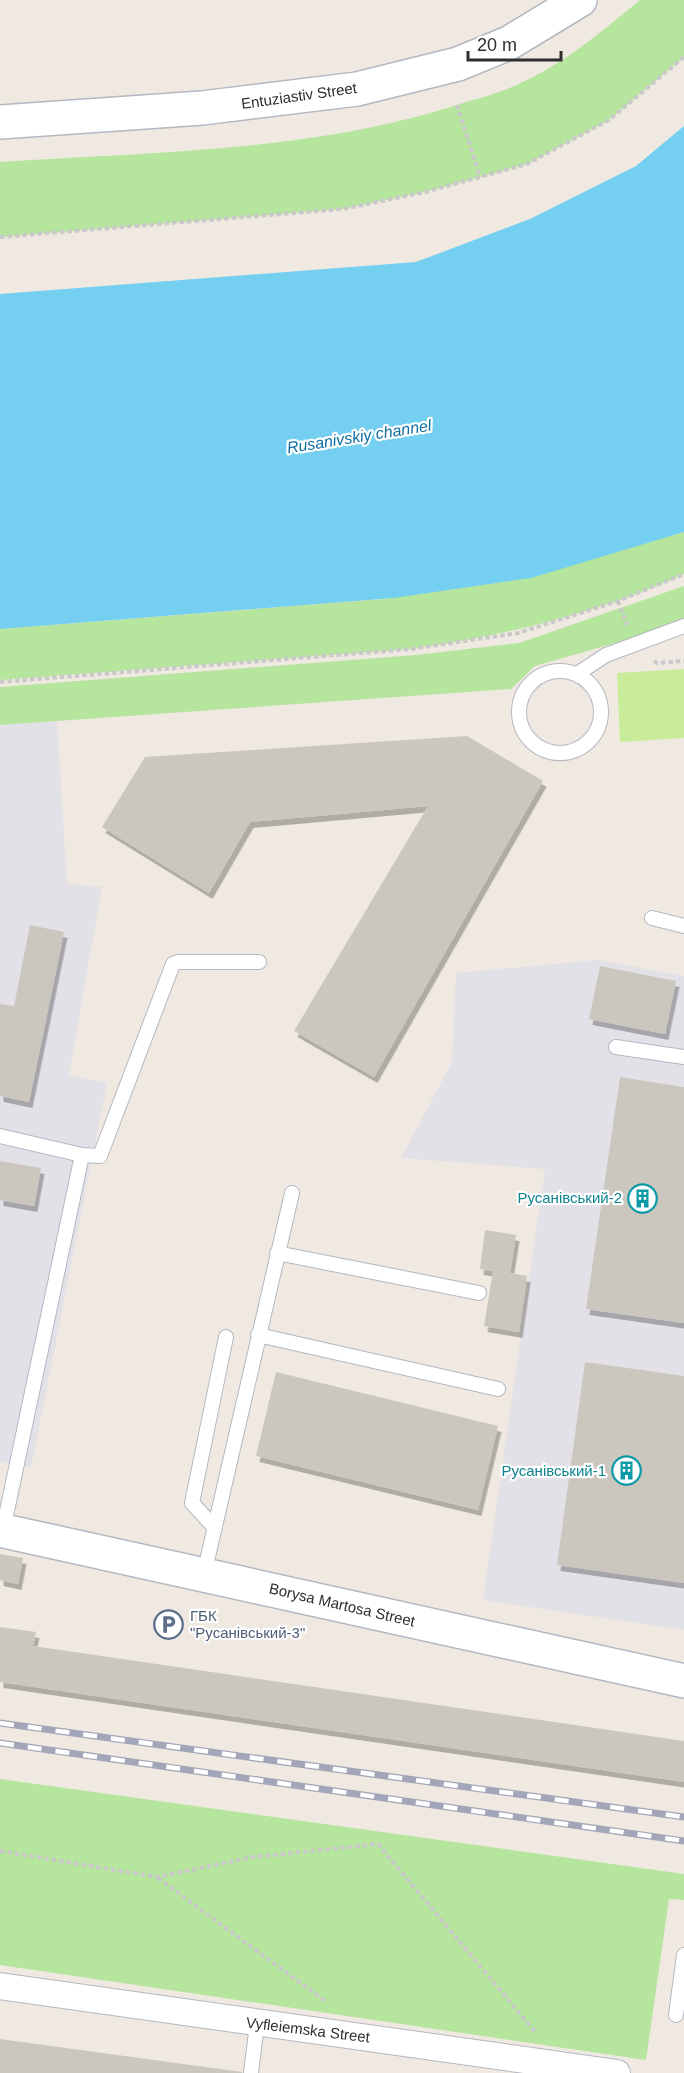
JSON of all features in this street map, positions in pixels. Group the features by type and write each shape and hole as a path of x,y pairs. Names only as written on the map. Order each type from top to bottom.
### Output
{"main road":[{"name":"Entuziastiv Street","path":"0,122 202,108 357,89 458,64 509,44 580,0"},
{"name":"Borysa Martosa Street","path":"2,1530 684,1681"}],"street":[{"name":"Vyfleiemska Street","path":"0,1986 554,2069 617,2073"}],"lane":[{"path":"576,674 591,684 600,700 601,718 596,732 587,743 574,751 560,754 545,751 531,742 523,729 519,714 521,699 529,685 541,675 559,670 576,674 606,655 684,626"},
{"path":"652,918 684,926"},
{"path":"0,1136 82,1155 100,1156 169,969 173,964 178,962 259,962"},
{"path":"616,1047 684,1057"},
{"path":"2,1530 82,1155"},
{"path":"204,1574 292,1193"},
{"path":"277,1253 479,1293"},
{"path":"258,1335 498,1389"},
{"path":"214,1527 192,1503 226,1337"},
{"path":"675,2015 684,1955"},
{"path":"251,2073 257,2024"}],"path":[{"path":"0,237 343,209 425,192 527,164 609,120 684,57"},
{"path":"457,105 480,177"},
{"path":"0,682 411,649 508,635 618,601 684,574"},
{"path":"0,1851 157,1877 254,1857 378,1844 543,2041"},
{"path":"157,1877 326,2002"}],"shaded area":[{"path":"57,721 67,884 102,887 69,1075 107,1083 31,1468 0,1462 0,725"},
{"path":"598,960 684,976 684,1630 483,1600 545,1169 401,1158 452,1062 456,973"}],"green space":[{"path":"640,0 684,0 684,57 609,120 527,164 425,192 343,209 0,237 0,162 174,152 290,141 404,120 493,94 530,79 579,48"},
{"path":"684,532 684,574 618,601 516,630 411,649 0,680 0,629 383,599 516,580"},
{"path":"684,586 684,618 636,637 535,666 511,689 0,725 0,687 416,655 519,643"},
{"path":"684,669 684,738 620,742 617,673"},
{"path":"0,1779 684,1874 684,1900 669,1899 646,2060 0,1965"}],"water":[{"name":"Rusanivskiy channel","path":"684,126 684,532 531,578 394,598 0,629 0,294 416,262 530,219 636,166"}],"building":[{"path":"467,736 543,781 374,1077 294,1031 428,806 250,822 209,893 102,827 145,757"},
{"path":"30,925 64,932 29,1102 0,1096 0,1004 14,1006"},
{"path":"600,966 676,981 665,1034 589,1019"},
{"name":"Русанівський-2","path":"620,1077 684,1087 684,1323 586,1309"},
{"path":"0,1161 41,1168 34,1206 0,1200"},
{"path":"485,1230 516,1235 510,1273 527,1276 519,1332 484,1326 493,1271 480,1269"},
{"name":"Русанівський-1","path":"585,1362 684,1376 684,1583 557,1565"},
{"path":"276,1372 498,1426 478,1510 256,1456"},
{"path":"0,1554 23,1558 18,1584 0,1580"},
{"path":"0,1627 36,1632 33,1646 684,1741 684,1782 0,1682"},
{"path":"0,2039 242,2072 242,2073 0,2073"}],"railway":[{"path":"0,1723 684,1817"},
{"path":"0,1743 684,1841"}],"place":[{"name":"Русанівський-2","path":"643,1198"},
{"name":"Русанівський-1","path":"627,1471"},
{"name":"ГБК \"Русанівський-3\"","path":"169,1625"}]}
